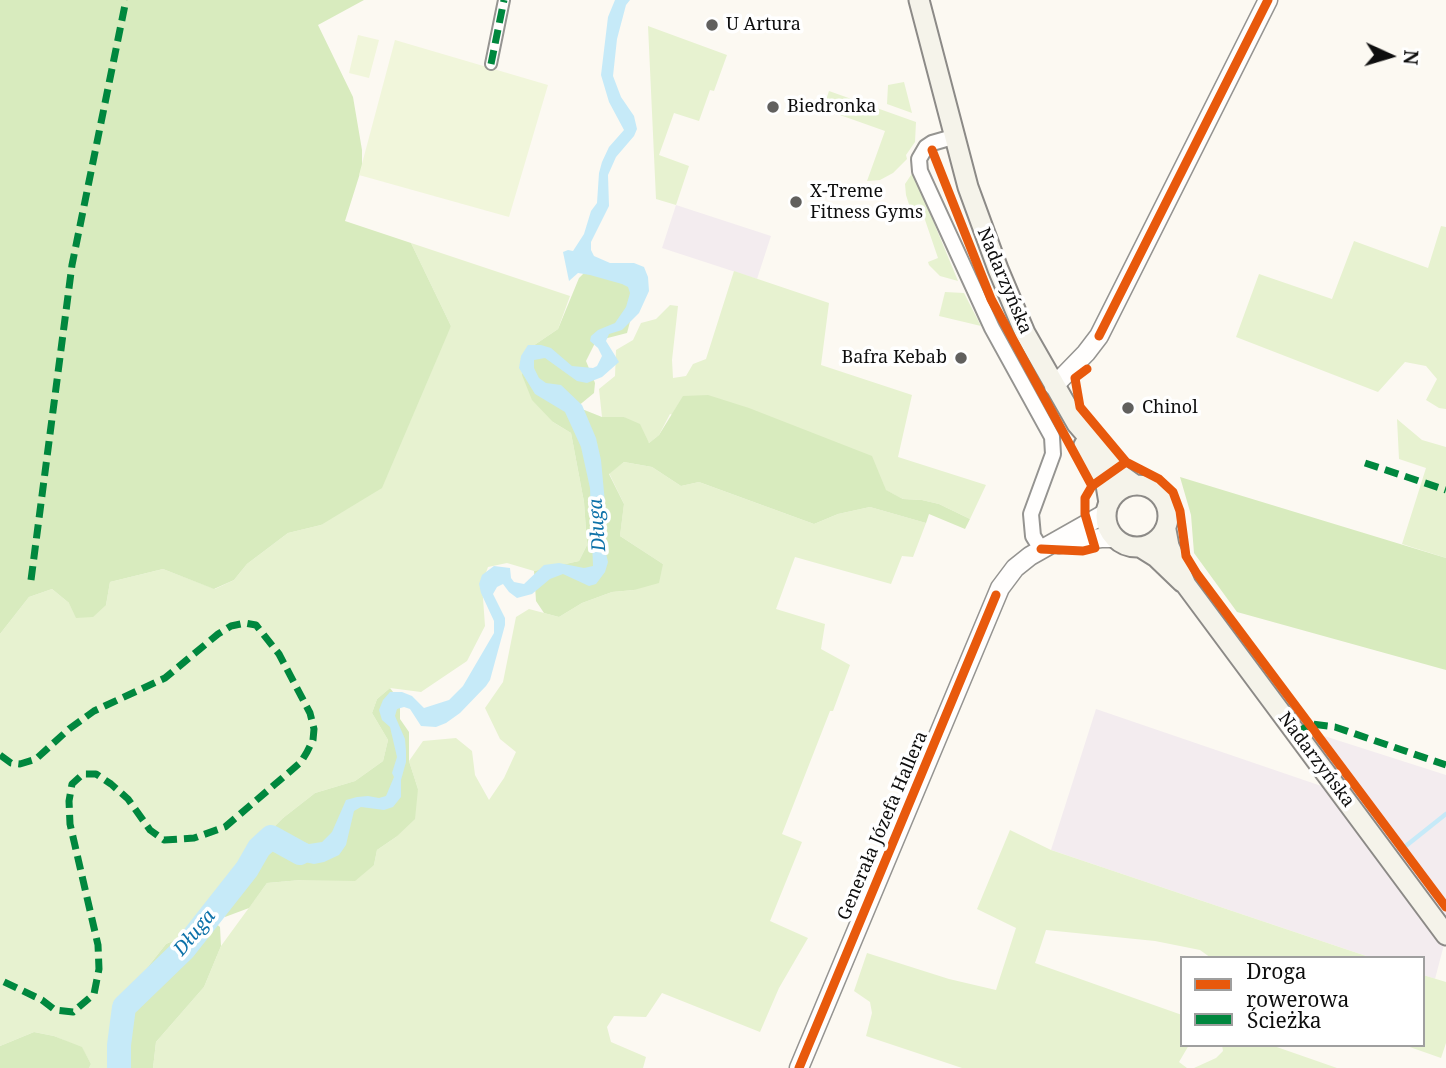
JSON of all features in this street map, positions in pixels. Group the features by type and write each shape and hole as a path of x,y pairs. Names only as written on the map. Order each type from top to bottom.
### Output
{"main road":[{"name":"Nadarzyńska","path":"919,0 953,137 975,209 1025,333 1077,424 1121,475 1135,485"},
{"name":"Nadarzyńska","path":"1077,424 1084,445 1106,485 1108,508"},
{"path":"1135,485 1151,488 1163,499 1168,514 1166,530 1155,542 1140,547 1129,546 1115,538 1107,524 1108,508 1120,490 1135,485"},
{"name":"Nadarzyńska","path":"1166,530 1169,546 1186,585"},
{"name":"Nadarzyńska","path":"1140,547 1156,557 1186,585 1446,935"}],"street":[{"path":"491,64 504,0"},
{"path":"1055,386 1099,336 1268,0"},
{"path":"953,137 936,141 926,147 919,159 920,171 975,294 1052,437 1053,454 1031,514 1033,536 1046,547 1115,538"},
{"name":"Generała Józefa Hallera","path":"799,1068 996,595 1016,568 1108,508"}],"shaded area":[{"path":"676,205 771,236 757,279 662,248"},
{"path":"1096,709 1336,791 1314,744 1318,734 1446,775 1446,937 1435,979 1425,976 1425,956 1366,956 1051,850"}],"green space":[{"path":"0,0 364,0 318,25 353,97 362,150 362,167 345,221 411,243 451,326 382,488 321,525 288,533 247,564 234,580 214,589 163,569 110,582 106,605 93,617 76,618 69,603 52,589 29,597 0,634"},
{"path":"648,26 727,55 699,121 674,113 659,155 689,166 676,205 656,199"},
{"path":"358,35 379,40 369,78 349,73"},
{"path":"395,40 548,85 509,217 359,175"},
{"path":"904,82 912,113 887,104 888,85"},
{"path":"829,91 916,122 915,142 906,155 907,159 893,173 880,180 867,181 885,131 823,109"},
{"path":"913,172 958,281 940,276 929,265 928,262 938,258 923,214 913,217 906,195 905,184"},
{"path":"1441,226 1446,227 1446,409 1426,400 1437,379 1426,366 1405,362 1378,392 1236,337 1259,274 1332,299 1354,241 1428,268"},
{"path":"411,243 570,296 558,329 530,348 553,422 571,433 584,502 587,545 579,561 534,571 507,563 488,567 482,584 485,626 467,661 421,692 390,688 377,699 372,713 388,740 383,761 355,781 315,793 283,818 230,871 205,914 184,936 166,944 116,1007 116,1068 89,1068 91,1064 82,1048 54,1036 34,1032 0,1046 0,634 29,597 52,589 69,603 106,605 110,582 163,569 215,589 234,580 247,564 288,533 321,525 451,326"},
{"path":"586,271 639,288 627,333 596,341 586,361 595,383 594,393 577,407 602,417 624,417 640,424 649,443 659,435 683,396 708,395 749,408 872,456 886,490 903,499 939,504 970,519 965,529 929,514 926,523 870,507 838,514 814,524 699,482 681,486 652,467 624,462 609,474 624,504 620,536 663,564 659,583 634,590 612,592 582,603 559,617 544,613 536,601 534,571 579,561 587,545 584,502 571,433 553,422 532,400 522,375 530,348 558,329 579,278"},
{"path":"734,271 829,303 821,365 912,395 898,457 986,485 970,519 939,504 903,499 885,490 670,414 659,435 649,443 624,417 602,417 599,389 615,376 616,350 633,340 641,323 656,319 670,305 678,306 672,360 673,378 686,376 693,364 706,359"},
{"path":"945,292 964,293 981,326 939,316"},
{"path":"1397,419 1422,440 1446,447 1446,558 1402,544 1426,468 1399,459"},
{"path":"624,462 652,467 681,486 699,482 814,524 838,514 870,507 926,523 913,557 902,556 891,584 795,557 776,609 825,624 821,649 850,665 782,834 802,842 770,921 808,938 779,988 760,1032 662,993 646,1017 614,1016 607,1027 611,1042 646,1057 643,1068 153,1068 156,1042 204,987 221,946 267,883 301,880 374,865 377,850 396,837 418,789 409,761 423,741 456,738 472,751 475,775 489,800 504,778 516,752 500,739 485,708 503,682 516,617 529,609 559,617 582,603 612,592 634,590 663,564 620,536 624,504 609,473"},
{"path":"1180,477 1446,558 1446,670 1237,612 1194,553 1191,515"},
{"path":"390,688 400,701 400,719 409,732 409,761 418,789 415,819 377,850 374,865 355,881 301,880 267,883 249,908 225,917 211,904 230,871 283,818 315,793 355,781 383,761 388,740 372,713 377,699"},
{"path":"1010,830 1051,850 1366,956 1208,956 1200,950 1155,941 1046,930 1035,963 1180,1014 1180,1047 1188,1047 1179,1062 1187,1068 962,1068 866,1036 872,1013 870,1002 854,991 867,953 949,979 996,990 1016,928 977,909"},
{"path":"205,914 220,927 221,946 204,987 156,1042 153,1068 116,1068 116,1007 166,944 184,936"},
{"path":"1425,976 1446,982 1446,1043 1441,1058 1410,1047 1425,1047"},
{"path":"34,1032 54,1036 82,1047 91,1064 89,1068 0,1068 0,1046"},
{"path":"1222,1047 1277,1047 1337,1068 1194,1068 1216,1058 1223,1051"}],"water":[{"path":"615,0 630,0 626,5 617,39 613,76 621,97 634,116 637,129 616,157 608,175 609,206 591,242 591,250 594,256 610,263 634,263 644,267 649,291 639,313 622,330 609,334 606,341 619,362 602,377 587,383 577,381 545,358 534,360 534,368 539,378 546,383 561,385 582,405 596,438 605,503 603,541 608,562 605,572 596,584 589,586 563,574 550,579 532,594 517,598 503,584 497,587 493,594 505,618 505,625 486,686 460,713 436,727 421,726 410,709 397,709 395,716 405,739 406,751 401,797 393,807 384,810 361,807 354,811 346,845 339,855 314,864 295,860 280,853 275,844 271,843 274,831 309,844 322,842 332,832 346,800 386,796 394,777 392,773 397,757 390,727 382,720 379,710 390,692 402,692 412,696 424,708 449,700 463,686 494,633 494,621 479,584 482,575 494,566 510,568 514,582 524,584 544,565 559,563 584,568 593,566 590,488 581,447 565,412 535,394 519,368 521,356 528,345 551,348 572,366 597,366 602,356 590,341 591,336 615,323 626,307 630,293 628,287 622,284 590,275 578,273 569,281 563,252 573,251 584,234 591,211 597,203 602,162 609,147 624,130 609,102 601,75 608,17"}],"waterway":[{"path":"1407,845 1446,814"},
{"name":"Długa","path":"119,1068 124,1007 184,949 247,869 259,848 271,837 300,853"}],"marked path":[{"path":"31,580 72,265 126,0"},
{"path":"491,64 504,0"},
{"path":"1365,463 1446,490"},
{"path":"0,755 11,763 20,764 36,759 94,711 165,678 218,634 231,626 245,623 256,625 279,654 310,713 314,729 313,740 301,762 225,827 194,838 164,840 150,830 128,799 111,784 96,774 83,774 72,784 69,801 70,824 98,945 99,969 94,994 73,1012 55,1010 42,1000 0,980"},
{"path":"1295,733 1312,724 1335,727 1446,765"}],"cycle path":[{"path":"1099,336 1268,0"},
{"path":"932,150 991,299 1092,486"},
{"path":"1087,369 1075,378 1080,407 1126,462 1159,479 1173,492 1180,511 1186,556 1197,574 1446,907"},
{"path":"1041,549 1083,551 1095,548 1085,514 1085,498 1092,486 1126,462"},
{"path":"799,1068 996,595"}],"place":[{"name":"U Artura","path":"712,25"},
{"name":"Biedronka","path":"773,107"},
{"name":"X-Treme Fitness Gyms","path":"796,202"},
{"name":"Bafra Kebab","path":"961,358"},
{"name":"Chinol","path":"1128,408"}]}
